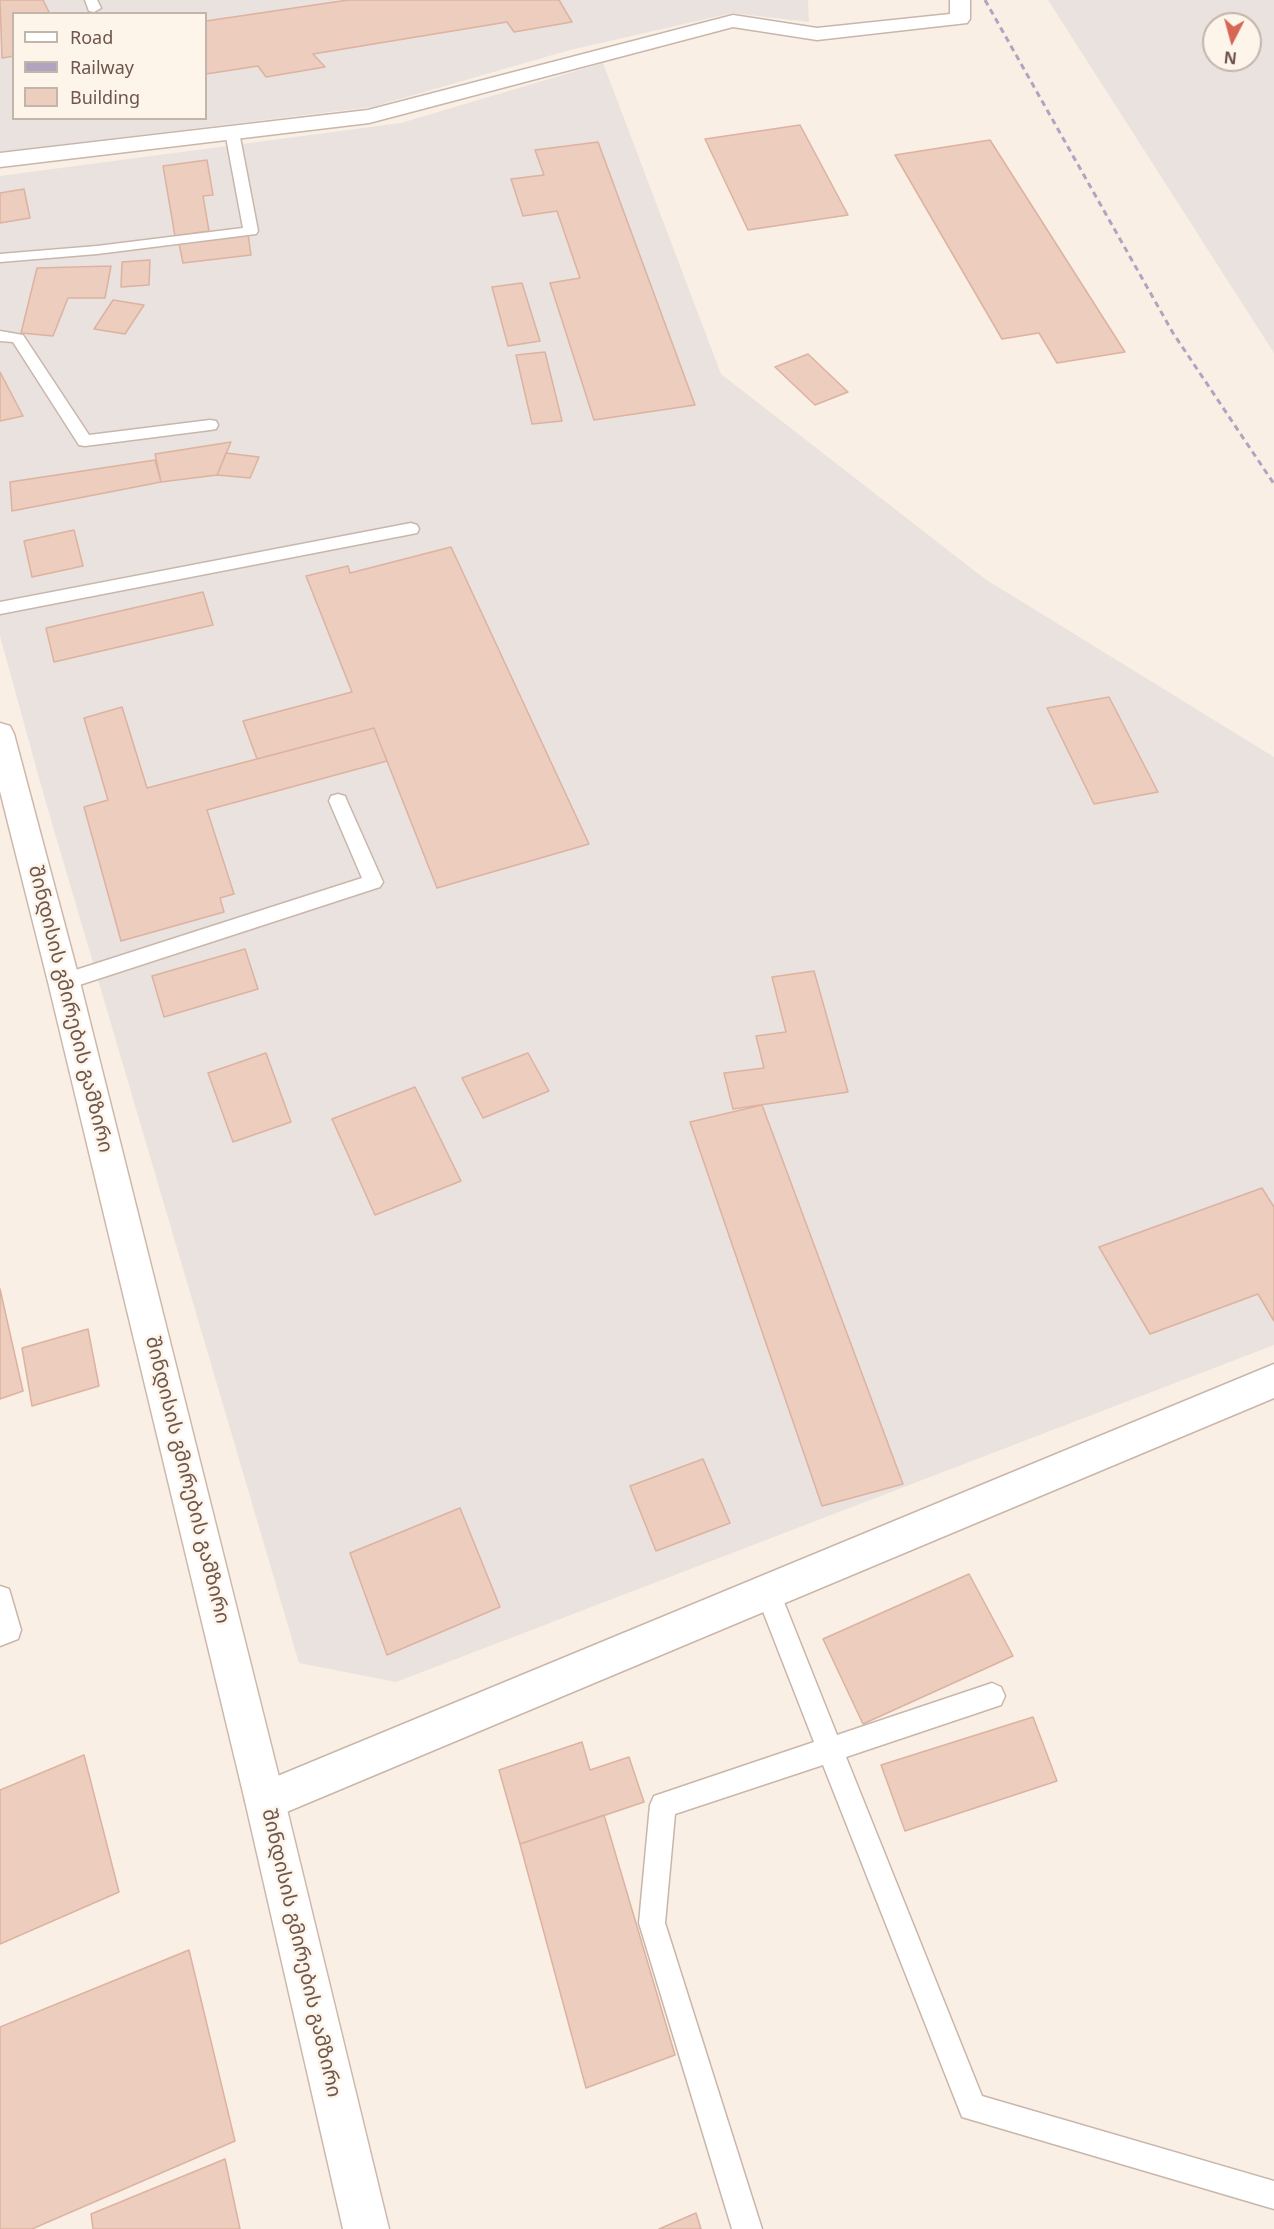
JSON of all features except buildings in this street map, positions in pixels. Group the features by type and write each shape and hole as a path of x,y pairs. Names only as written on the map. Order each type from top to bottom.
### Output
{"street":[{"path":"0,160 369,116 733,21 817,34 960,19 960,0"},
{"name":"შინდისის გმირების გამზირი","path":"0,734 8,799 64,982 265,1801 366,2229"},
{"path":"265,1801 1274,1381"}],"lane":[{"path":"0,258 97,250 251,231 232,132"},
{"path":"0,336 18,338 86,441 210,425"},
{"path":"0,608 411,529"},
{"path":"64,982 373,882 338,801"},
{"path":"767,1591 972,2107 1274,2195"},
{"path":"0,1598 9,1630 0,1634"},
{"path":"747,2229 652,1923 663,1805 992,1696"}],"shaded area":[{"path":"0,0 808,0 809,22 732,13 570,50 372,107 0,152"},
{"path":"1048,0 1274,0 1274,353"},
{"path":"603,63 721,374 985,579 1274,757 1274,1345 396,1682 299,1663 44,796 0,636 0,176 401,123"}],"railway":[{"path":"985,0 1173,333 1274,484"}]}
